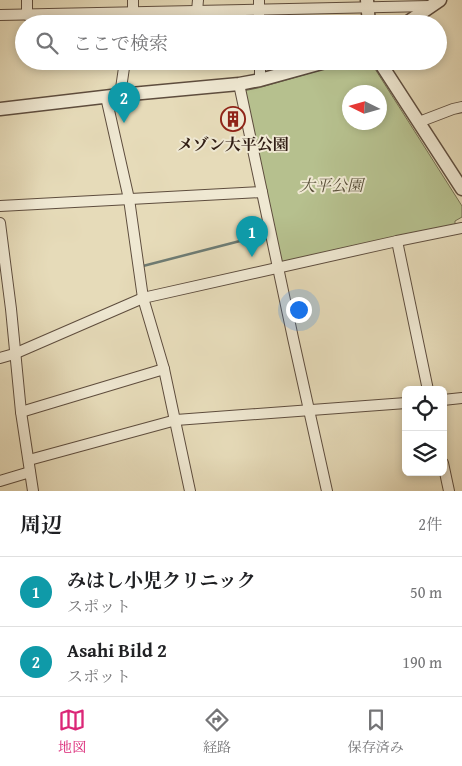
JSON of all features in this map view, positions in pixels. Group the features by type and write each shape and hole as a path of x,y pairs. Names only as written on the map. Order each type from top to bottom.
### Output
{"street":[{"path":"27,0 27,15"},
{"path":"133,0 133,13"},
{"path":"197,11 198,0"},
{"path":"0,15 197,11 259,5 435,3"},
{"path":"418,15 435,3"},
{"path":"120,95 124,70"},
{"path":"260,70 260,80"},
{"path":"0,109 239,84 296,70"},
{"path":"385,70 462,189"},
{"path":"239,84 327,491"},
{"path":"106,97 129,198 143,298 164,369 190,491"},
{"path":"419,122 462,107"},
{"path":"0,206 262,192"},
{"path":"0,223 2,262 10,309 21,412 33,491"},
{"path":"0,358 14,354 143,298 462,228"},
{"path":"398,241 427,386"},
{"path":"21,412 164,369"},
{"path":"447,400 462,398"},
{"path":"29,460 176,420 402,403"},
{"path":"0,481 30,472"},
{"path":"446,476 449,491"}],"green space":[{"name":"大平公園","path":"321,70 376,70 385,85 342,85 342,130 387,130 387,88 462,206 462,217 455,221 455,225 279,263 243,91"}],"waterway":[{"path":"143,266 267,234"}],"place":[{"name":"メゾン大平公園","path":"233,119"},
{"name":"Asahi Bild 2","path":"124,123"},
{"name":"みはし小児クリニック","path":"252,257"}]}
